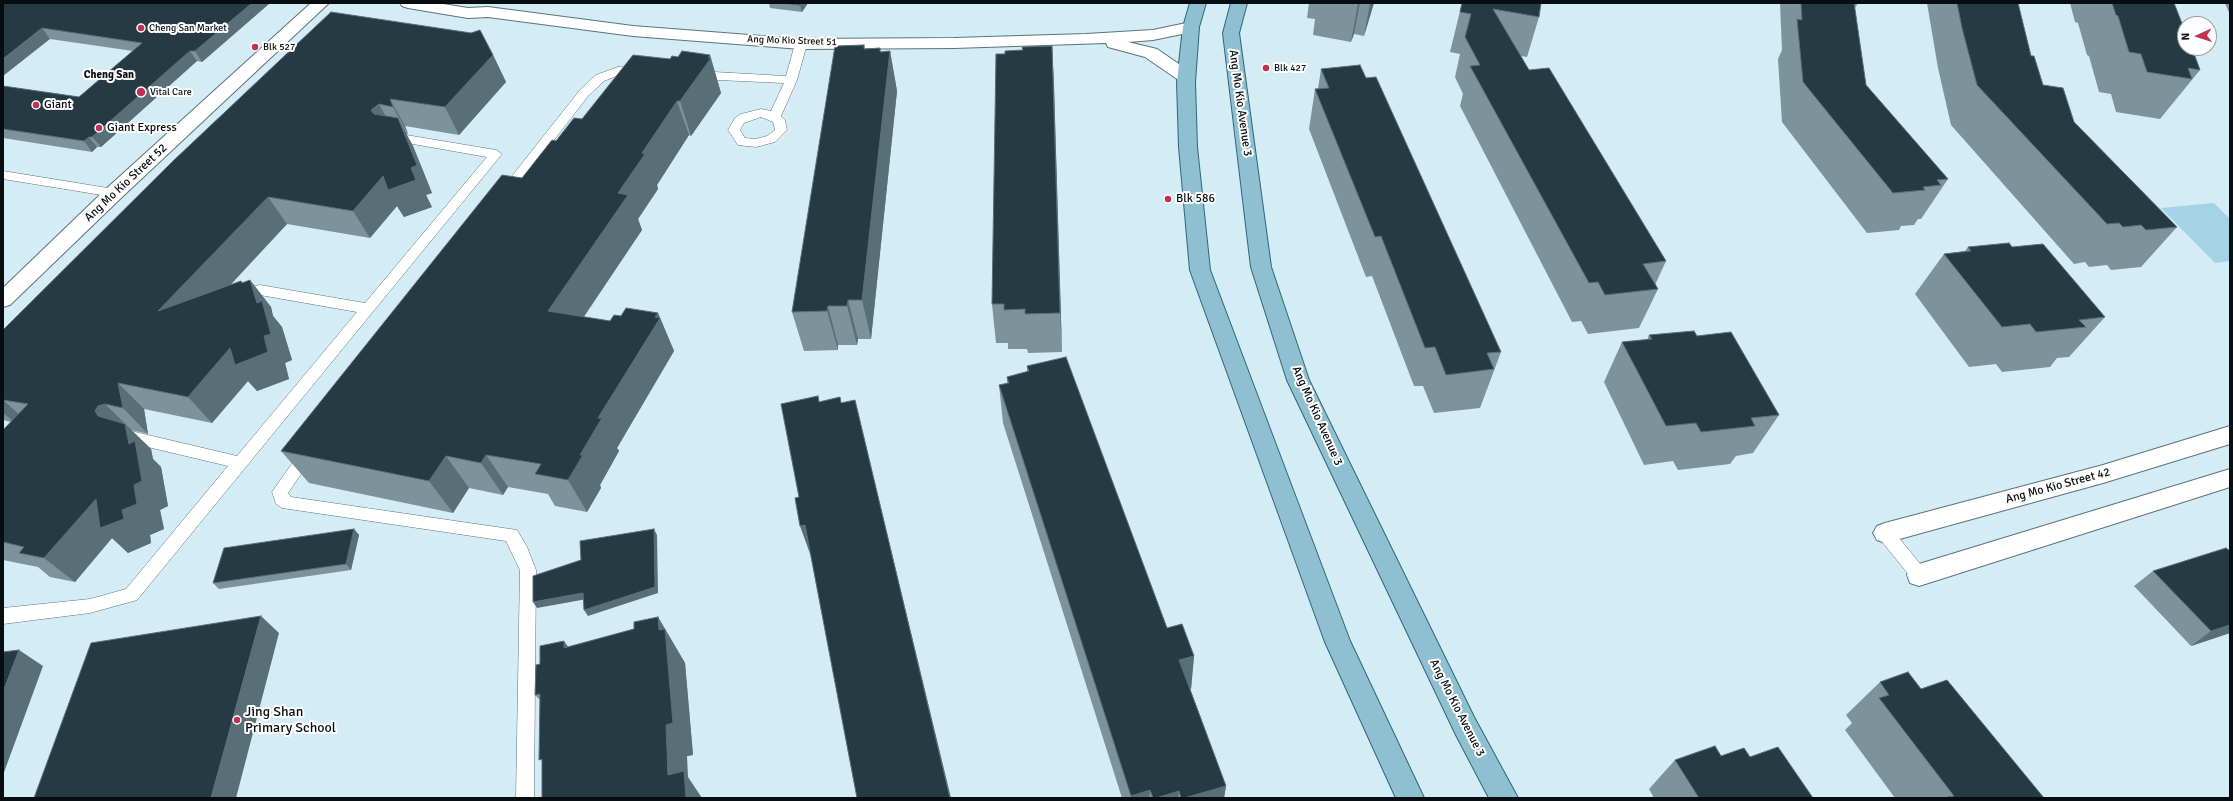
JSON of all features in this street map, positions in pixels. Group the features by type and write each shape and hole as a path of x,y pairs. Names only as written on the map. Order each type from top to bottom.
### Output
{"main road":[{"path":"1198,3 1191,26 1186,78 1188,147 1200,270 1338,642 1410,798"},
{"name":"Ang Mo Kio Avenue 3","path":"1238,3 1231,33 1262,266 1298,380 1465,726 1504,798"}],"street":[{"name":"Ang Mo Kio Street 52","path":"3,300 114,193 321,3"},
{"name":"Ang Mo Kio Street 51","path":"408,3 468,13 488,12 633,31 801,44 954,44 1097,39 1153,35 1191,26"},
{"name":"Ang Mo Kio Street 51","path":"465,3 475,4 488,12"},
{"name":"Ang Mo Kio Street 51","path":"1097,39 1151,53 1186,78"},
{"name":"Ang Mo Kio Street 42","path":"1885,533 2103,474 2230,435"},
{"path":"1919,575 2230,478"}],"lane":[{"path":"775,116 791,80 801,44"},
{"path":"500,202 584,93 600,78 618,71 657,73"},
{"path":"680,74 791,80"},
{"path":"3,616 90,606 131,595 496,154 394,137"},
{"path":"3,175 114,193"},
{"path":"260,290 367,308"},
{"path":"131,437 240,463"},
{"path":"314,444 280,492 282,499 288,503 511,535 522,552 528,570 525,798"},
{"path":"1885,533 1919,575"}],"shaded area":[{"path":"2214,203 2230,219 2230,261 2215,263 2161,208"}],"building":[{"path":"3,3 252,3 195,51 190,51 92,137 89,137 84,141 3,129 3,86 79,97 142,43 42,28 3,59"},
{"path":"781,3 802,3 800,5"},
{"path":"1462,3 1541,3 1539,17 1493,9 1529,70 1549,68 1666,261 1643,264 1658,289 1605,295 1598,282 1589,283 1470,66 1480,65 1465,37 1471,14 1460,12"},
{"path":"1801,3 1854,3 1866,85 1948,179 1937,180 1941,185 1923,187 1925,190 1893,193 1803,82 1797,19 1802,20"},
{"path":"1957,3 2018,3 2031,56 2034,56 2043,85 2063,88 2074,122 2177,227 2146,230 2141,225 2123,227 2119,223 2107,224 1977,85"},
{"path":"2112,3 2174,3 2179,16 2177,16 2177,56 2195,56 2200,70 2188,68 2192,79 2147,72 2141,54 2129,52 2118,16 2116,15"},
{"path":"331,12 471,33 480,30 493,55 445,107 390,99 393,107 379,104 371,110 374,114 398,118 417,165 411,168 416,180 388,190 383,176 353,211 268,197 158,311 241,281 242,283 250,280 257,303 262,301 271,334 264,336 268,352 235,365 230,348 188,397 118,383 123,408 105,404 98,406 95,411 98,416 125,424 129,444 135,441 142,481 134,485 137,504 122,510 124,519 100,528 96,499 44,558 19,553 24,547 3,542 3,430 28,404 3,400 3,330 173,161"},
{"path":"864,45 864,49 880,48 880,52 890,51 862,300 848,300 847,306 828,306 827,311 792,312 835,46"},
{"path":"1052,46 1060,313 1025,314 1025,309 1004,310 1004,304 992,304 996,54 1005,54 1005,51 1023,50 1022,47"},
{"path":"682,51 710,55 708,58 711,58 680,101 677,101 642,153 645,154 618,193 628,195 548,311 610,321 614,315 621,316 626,308 658,313 655,317 660,318 598,418 602,418 580,455 583,455 568,480 535,474 541,464 486,455 481,463 446,456 429,481 281,451 502,175 522,178 552,140 556,141 574,118 582,119 633,55 670,59 672,56 678,57"},
{"path":"1360,65 1366,78 1376,77 1501,352 1487,353 1494,369 1446,375 1435,347 1425,348 1381,236 1375,237 1315,89 1329,88 1321,69"},
{"path":"2009,243 2012,247 2043,244 2105,317 2079,320 2086,327 2036,332 2030,324 2002,327 1944,254 1971,251 1968,247"},
{"path":"1694,331 1697,336 1731,332 1779,415 1751,418 1755,426 1701,432 1696,423 1666,426 1622,342 1652,339 1649,335"},
{"path":"1066,357 1167,628 1182,624 1194,656 1179,660 1226,786 1184,798 1181,798 1179,791 1156,798 1153,798 1150,790 1131,796 999,385 1009,383 1007,377 1029,371 1027,366"},
{"path":"818,396 819,402 840,397 841,403 855,400 950,798 857,798 805,525 800,526 795,498 799,497 781,404"},
{"path":"354,529 346,564 213,583 224,548"},
{"path":"654,529 655,587 584,610 583,593 533,602 533,576 581,560 580,541"},
{"path":"2226,548 2230,551 2230,625 2211,631 2153,571"},
{"path":"261,616 211,798 34,798 91,643"},
{"path":"658,617 659,630 665,629 673,723 666,725 668,775 684,771 686,798 542,798 542,759 539,760 540,694 535,695 536,665 540,664 540,646 564,641 564,648 634,629 634,622"},
{"path":"19,650 3,692 3,652"},
{"path":"1908,672 1921,689 1947,680 2044,798 1949,798 1948,797 1954,796 1879,698 1889,695 1880,682"},
{"path":"1715,746 1721,756 1744,748 1750,757 1778,747 1813,798 1699,798 1675,760"}],"place":[{"name":"Cheng San Market","path":"141,28"},
{"name":"Blk 527","path":"255,47"},
{"name":"Blk 427","path":"1266,68"},
{"name":"Vital Care","path":"141,92"},
{"name":"Giant","path":"36,105"},
{"name":"Giant Express","path":"99,128"},
{"name":"Blk 586","path":"1168,199"},
{"name":"Jing Shan Primary School","path":"237,720"}],"district":[{"name":"Cheng San","path":"109,75"}]}
